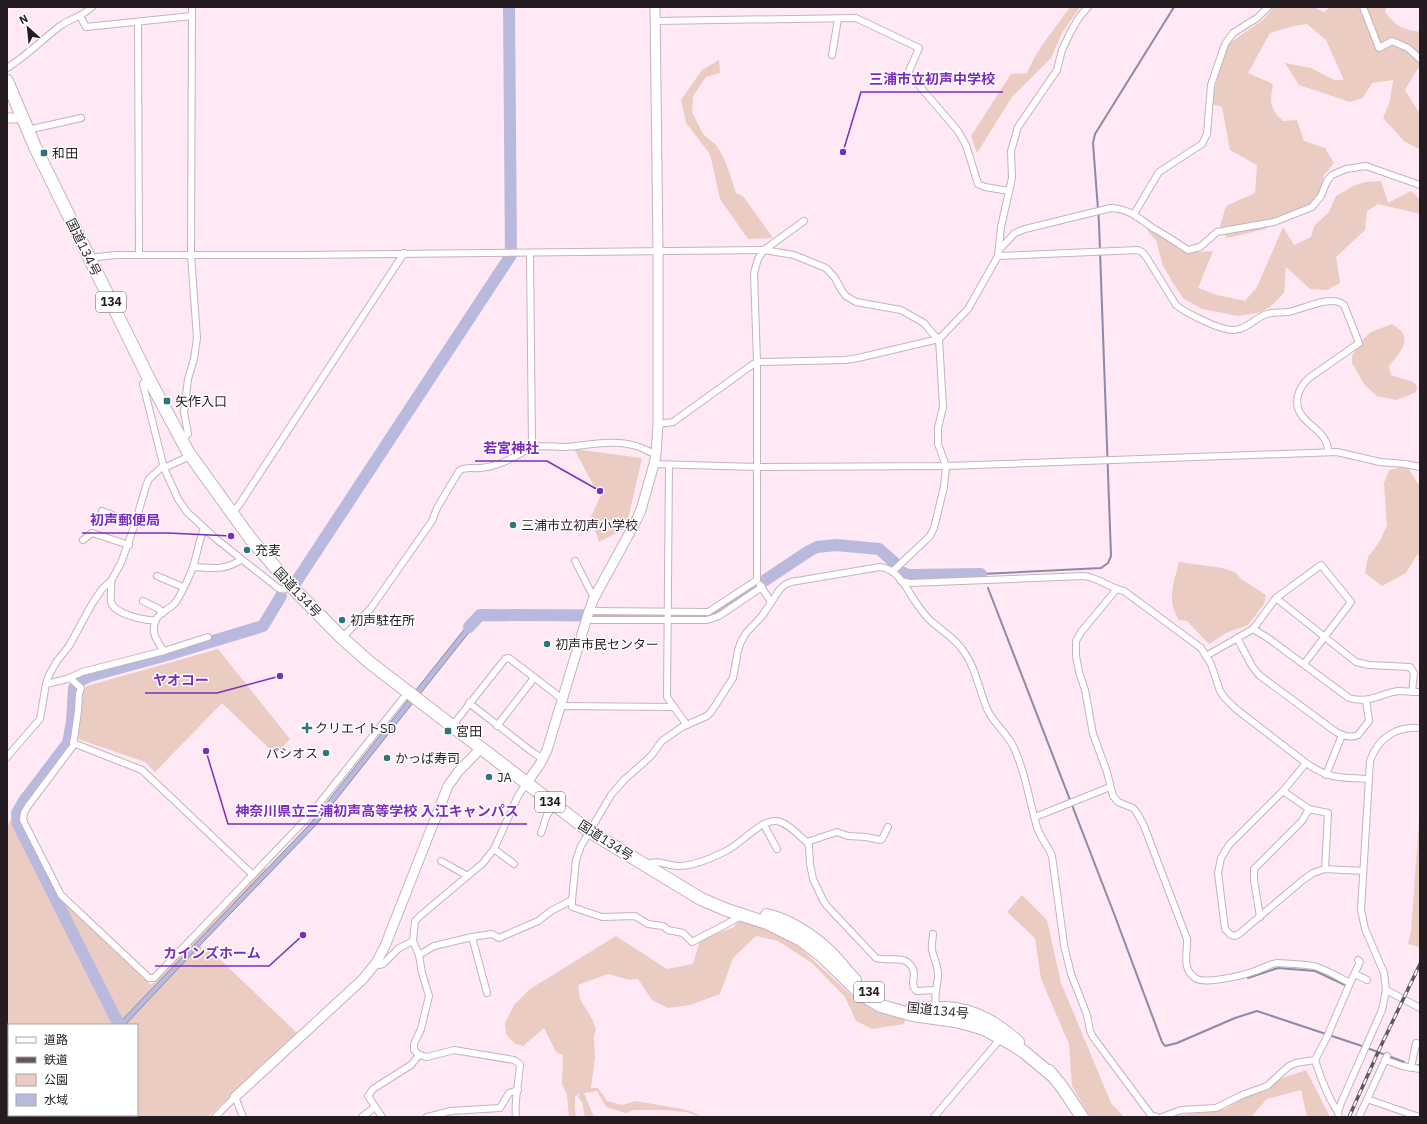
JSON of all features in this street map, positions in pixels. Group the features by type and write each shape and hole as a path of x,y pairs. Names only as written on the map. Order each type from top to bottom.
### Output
{"highway":[{"name":"国道134号","path":"7,81 11,100 21,116 148,378 180,440 250,538 291,586 342,638 408,692 589,831 701,899 741,915 767,923 801,940 822,956 862,995 881,1006 913,1015 955,1021 984,1029 1024,1052 1053,1076"},
{"name":"国道134号","path":"690,892 724,904 770,916 790,924 806,933 829,951 854,979 865,989 880,998 905,1007 942,1008 976,1014 992,1021 1016,1039 1039,1060 1053,1076 1082,1117"},
{"path":"984,1029 972,1022 942,1015 942,1008 967,1015 990,1024 999,1030 1001,1038 1008,1036 1016,1039"}],"street":[{"path":"7,68 24,57 61,26 71,19 86,13 92,7"},
{"path":"180,440 188,434 184,412 188,379 194,359 196,338 191,255 192,7"},
{"path":"516,1117 516,1095 518,1090 520,1064 514,1060 454,1050 427,1057 419,1055 414,1050 414,1044 421,1029 429,996 422,973 419,955 413,941 416,921 436,902 483,863 494,849 518,796 543,759 587,616 594,598 641,510 654,464 658,424 658,250 655,7"},
{"path":"998,253 1000,227 1012,178 1011,151 1018,127 1057,70 1062,50 1071,31 1080,16 1088,7"},
{"path":"1134,214 1160,172 1202,144 1207,134 1211,85 1225,44 1233,33 1257,18 1268,7"},
{"path":"1363,7 1379,48 1392,41 1408,48 1420,59"},
{"path":"80,16 86,27 192,16"},
{"path":"832,55 838,18"},
{"path":"655,21 856,18 920,48 909,71 910,75 958,131 966,145 978,184 985,187 1010,191"},
{"path":"138,22 139,255"},
{"path":"7,118 21,116"},
{"path":"27,130 82,118"},
{"path":"658,424 673,422 757,362 845,360 938,339 968,309 998,253 1016,233 1025,229 1092,212 1119,209 1134,214 1188,250 1200,247 1217,232 1274,222 1312,207 1322,196 1327,181 1332,175 1346,169 1366,166 1420,184"},
{"path":"771,602 759,584 757,362 754,273 758,258 764,250 804,221"},
{"path":"90,259 116,255 530,253 658,250 764,250 794,255 826,268 835,278 846,296 856,302 901,310 924,323 938,339 943,406 938,428 938,444 946,466 944,487 934,528 923,543 893,571"},
{"path":"998,253 1138,250 1142,252 1158,273 1176,305 1195,317 1229,330 1238,330 1267,314 1289,312 1329,301 1340,302 1344,305 1359,343 1309,378 1303,384 1298,393 1297,399 1297,405 1303,417 1320,432 1327,442 1328,452"},
{"path":"232,513 244,499 404,253"},
{"path":"530,253 532,447"},
{"path":"148,378 142,384 164,467 178,499 187,512 241,560 281,590 291,586"},
{"path":"342,638 371,608 428,528 437,508 459,471 463,468 494,466 532,447 539,446 564,447 600,443 620,443 636,446 656,454"},
{"path":"654,464 757,467 946,466 1337,452 1380,462 1420,467"},
{"path":"7,757 40,719 46,684 57,661 70,646 92,604 102,589 111,581 121,562 129,545 149,479 164,467 190,456"},
{"path":"669,465 667,697 687,725"},
{"path":"102,511 136,524"},
{"path":"164,651 154,635 156,620 175,603 193,567 199,539 204,528"},
{"path":"84,540 92,533 129,545"},
{"path":"193,567 222,568 228,567 241,560"},
{"path":"576,561 594,598"},
{"path":"1206,656 1253,629 1276,598 1321,565 1351,602 1304,664"},
{"path":"741,915 692,942 683,933 668,930 663,926 648,924 635,916 602,917 583,912 572,907 576,860 580,846 618,786 651,756 662,741 687,725 707,716 731,683 741,642 746,633 762,616 780,589 786,584 792,582 880,568 886,568 893,571 929,620 963,651 974,672 989,713 1007,736 1014,748 1026,781 1037,828 1052,856 1064,945 1071,974 1088,1015 1090,1030 1093,1037 1151,1115 1157,1117"},
{"path":"157,576 183,587"},
{"path":"901,581 910,583 1084,576 1098,579 1116,590 1124,591 1201,648 1211,664 1220,690 1229,703 1306,763 1326,775 1333,777 1368,779"},
{"path":"111,581 111,602 115,609 126,614 156,620"},
{"path":"587,616 668,616 708,612 759,584"},
{"path":"1116,590 1086,625 1076,641 1075,648 1079,672 1085,690 1093,734 1107,772 1115,800 1133,808 1144,826 1187,939 1186,963 1191,974 1195,978 1203,981 1220,979 1256,971 1276,963 1317,967 1350,983"},
{"path":"1276,598 1356,662 1369,665 1410,667 1414,673 1412,692"},
{"path":"143,601 159,609 163,613"},
{"path":"587,616 668,616"},
{"path":"1253,629 1268,638 1349,698 1366,700 1399,691 1420,692"},
{"path":"46,684 71,679 82,672 164,651 208,637"},
{"path":"1237,638 1252,666 1259,675 1329,728 1342,735 1358,735 1370,722 1366,700"},
{"path":"452,726 505,659 509,658 560,702 674,707"},
{"path":"497,726 534,678"},
{"path":"71,679 81,688 73,746 28,806 24,813 23,820 61,895 149,978 154,978 310,815 408,692"},
{"path":"469,704 543,759"},
{"path":"1338,1115 1341,1103 1382,1010 1386,990 1382,965 1369,940 1362,920 1361,910 1370,761 1372,754 1385,737 1404,728 1420,728"},
{"path":"1326,775 1342,735"},
{"path":"73,743 142,770 253,875"},
{"path":"214,1117 362,979 376,963 385,946 448,786 458,772 481,748"},
{"path":"1306,763 1283,791 1229,844 1221,858 1218,874 1225,929 1231,935 1235,936 1313,873 1325,870 1363,871"},
{"path":"1034,817 1110,786"},
{"path":"1283,791 1309,809 1328,813 1325,870"},
{"path":"541,833 547,815 554,805"},
{"path":"1260,917 1253,873 1254,869 1302,821 1309,809"},
{"path":"645,865 660,862 672,866 681,866 698,862 727,851 764,825 775,821 782,823 807,842 809,846 813,879 827,906 876,958 898,959 906,961 912,965 914,971 912,984 916,991 936,990"},
{"path":"764,825 777,849"},
{"path":"807,842 837,832 848,836 880,840 888,827"},
{"path":"494,849 514,864"},
{"path":"441,861 468,876"},
{"path":"419,955 434,946 472,937 492,934 499,938 538,921 551,911 572,900"},
{"path":"933,934 932,950 938,967 935,1004 942,1008"},
{"path":"472,937 487,993"},
{"path":"376,963 380,965 383,964 399,948 413,941"},
{"path":"1338,1115 1324,1088 1315,1060 1355,974 1360,962 1358,960"},
{"path":"1355,974 1367,980"},
{"path":"1386,990 1420,1008"},
{"path":"934,1117 1001,1038"},
{"path":"1410,1068 1416,1043 1420,1044"},
{"path":"382,1117 368,1096 374,1089 411,1065 419,1055"},
{"path":"1359,1117 1386,1058 1410,1068 1420,1069"},
{"path":"1162,1117 1181,1110 1216,1108 1242,1095 1267,1086 1289,1066 1296,1063 1315,1060"},
{"path":"428,1117 451,1111 500,1108 509,1093 518,1090"},
{"path":"236,1097 243,1117"},
{"path":"1367,1099 1419,1117"},
{"path":"362,1117 375,1108"}],"green space":[{"path":"1070,7 1080,7 1062,33 1051,58 1012,97 977,153 971,136 1011,74 1027,73 1041,47"},
{"path":"1274,7 1313,7 1324,12 1330,7 1386,7 1385,12 1397,24 1404,28 1420,32 1420,65 1405,90 1420,114 1420,149 1405,142 1383,118 1390,101 1393,80 1372,83 1363,98 1350,102 1299,85 1285,63 1311,68 1334,80 1344,80 1326,40 1307,24 1270,33 1248,73 1273,84 1271,100 1273,108 1278,116 1283,121 1297,120 1304,141 1325,148 1334,163 1324,175 1321,189 1315,202 1265,229 1227,238 1220,226 1226,206 1255,193 1257,165 1230,150 1222,107 1212,104 1218,73 1228,44 1263,20"},
{"path":"719,60 720,73 706,77 693,96 692,112 703,134 717,146 726,163 736,193 743,196 773,238 748,239 720,199 710,154 686,123 681,100 702,70"},
{"path":"1381,181 1388,203 1411,191 1420,199 1420,214 1378,204 1367,211 1365,230 1336,257 1340,283 1327,290 1310,289 1286,267 1284,293 1270,307 1258,313 1238,316 1202,309 1184,299 1163,266 1156,240 1148,232 1147,228 1187,253 1213,251 1198,288 1217,295 1245,301 1257,287 1283,227 1294,245 1311,237 1314,226 1329,212 1336,196 1353,186 1365,182"},
{"path":"1392,324 1402,332 1404,341 1401,350 1389,366 1391,375 1413,382 1417,386 1416,392 1396,400 1377,396 1364,384 1352,363 1352,356 1360,342 1371,332"},
{"path":"574,449 642,458 626,528 599,542 591,517 600,497"},
{"path":"1407,466 1420,487 1420,555 1417,555 1406,573 1382,586 1365,573 1368,557 1380,541 1387,525 1384,483 1389,470"},
{"path":"1179,562 1222,568 1235,572 1241,579 1266,595 1264,604 1248,625 1226,633 1209,644 1187,621 1179,620 1175,613 1172,591"},
{"path":"218,649 290,739 276,755 222,703 155,772 145,762 78,739 83,690 87,686"},
{"path":"1420,807 1420,947 1408,944 1411,931"},
{"path":"15,811 14,821 17,829 15,831 18,835 20,834 115,1021 115,1024 8,1024 8,1116 109,1116 108,1117 7,1117 7,827"},
{"path":"265,867 267,869 120,1021 57,896 151,985"},
{"path":"1022,895 1047,920 1061,983 1111,1103 1124,1117 1090,1117 1072,1086 1069,1044 1041,979 1035,938 1007,912"},
{"path":"738,921 766,928 797,945 852,996 876,1011 905,1019 904,1024 872,1029 856,1021 845,997 812,963 778,941 756,936 733,958 720,994 690,1005 668,1008 652,1000 638,979 630,980 608,974 578,985 580,999 596,1029 594,1036 595,1057 591,1088 598,1088 607,1101 622,1105 636,1101 682,1109 695,1113 701,1117 686,1112 664,1110 634,1110 626,1113 606,1107 597,1091 584,1093 594,1117 585,1117 582,1102 578,1097 580,1093 575,1097 576,1117 569,1117 567,1095 562,1084 563,1055 556,1052 544,1028 523,1046 515,1044 506,1034 505,1023 514,1005 530,989 616,936 667,969 693,964 700,940 734,927"},
{"path":"200,945 203,948 207,947 297,1033 208,1117 123,1117 138,1116 138,1024 126,1024"},
{"path":"1306,1070 1330,1117 1307,1117 1301,1090 1267,1099 1251,1117 1168,1117 1225,1109 1263,1085"}],"water":[{"path":"479,615 482,616 316,825 126,1024 115,1024 115,1021 122,1020 309,825 470,622"}],"waterway":[{"path":"296,582 511,255 509,7"},
{"path":"982,575 981,574 1101,568 1108,563 1111,556 1099,223 1093,143 1095,134 1174,7"},
{"path":"469,627 480,615 708,616 716,613 817,547 836,545 879,549 896,564"},
{"path":"904,573 908,575 981,574"},
{"path":"988,588 1162,1042 1165,1046 1177,1043 1235,1018 1257,1011 1362,1046 1404,1062"},
{"path":"118,1024 18,824 17,813 24,801 68,743 72,721 74,688 80,681 90,676 167,655 263,626 281,596"},
{"path":"1248,978 1278,968 1315,971 1345,985"}],"railway":[{"path":"1349,1117 1420,964"}],"place":[{"name":"三浦市立初声中学校","path":"843,152"},
{"name":"和田","path":"44,153"},
{"name":"矢作入口","path":"167,401"},
{"name":"若宮神社","path":"600,491"},
{"name":"三浦市立初声小学校","path":"513,525"},
{"name":"初声郵便局","path":"231,536"},
{"name":"充麦","path":"247,550"},
{"name":"初声駐在所","path":"342,620"},
{"name":"初声市民センター","path":"547,644"},
{"name":"ヤオコー","path":"280,676"},
{"name":"クリエイトSD","path":"307,728"},
{"name":"宮田","path":"448,731"},
{"name":"神奈川県立三浦初声高等学校 入江キャンパス","path":"206,751"},
{"name":"パシオス","path":"326,753"},
{"name":"かっぱ寿司","path":"387,758"},
{"name":"JA","path":"489,777"},
{"name":"カインズホーム","path":"303,935"}]}
